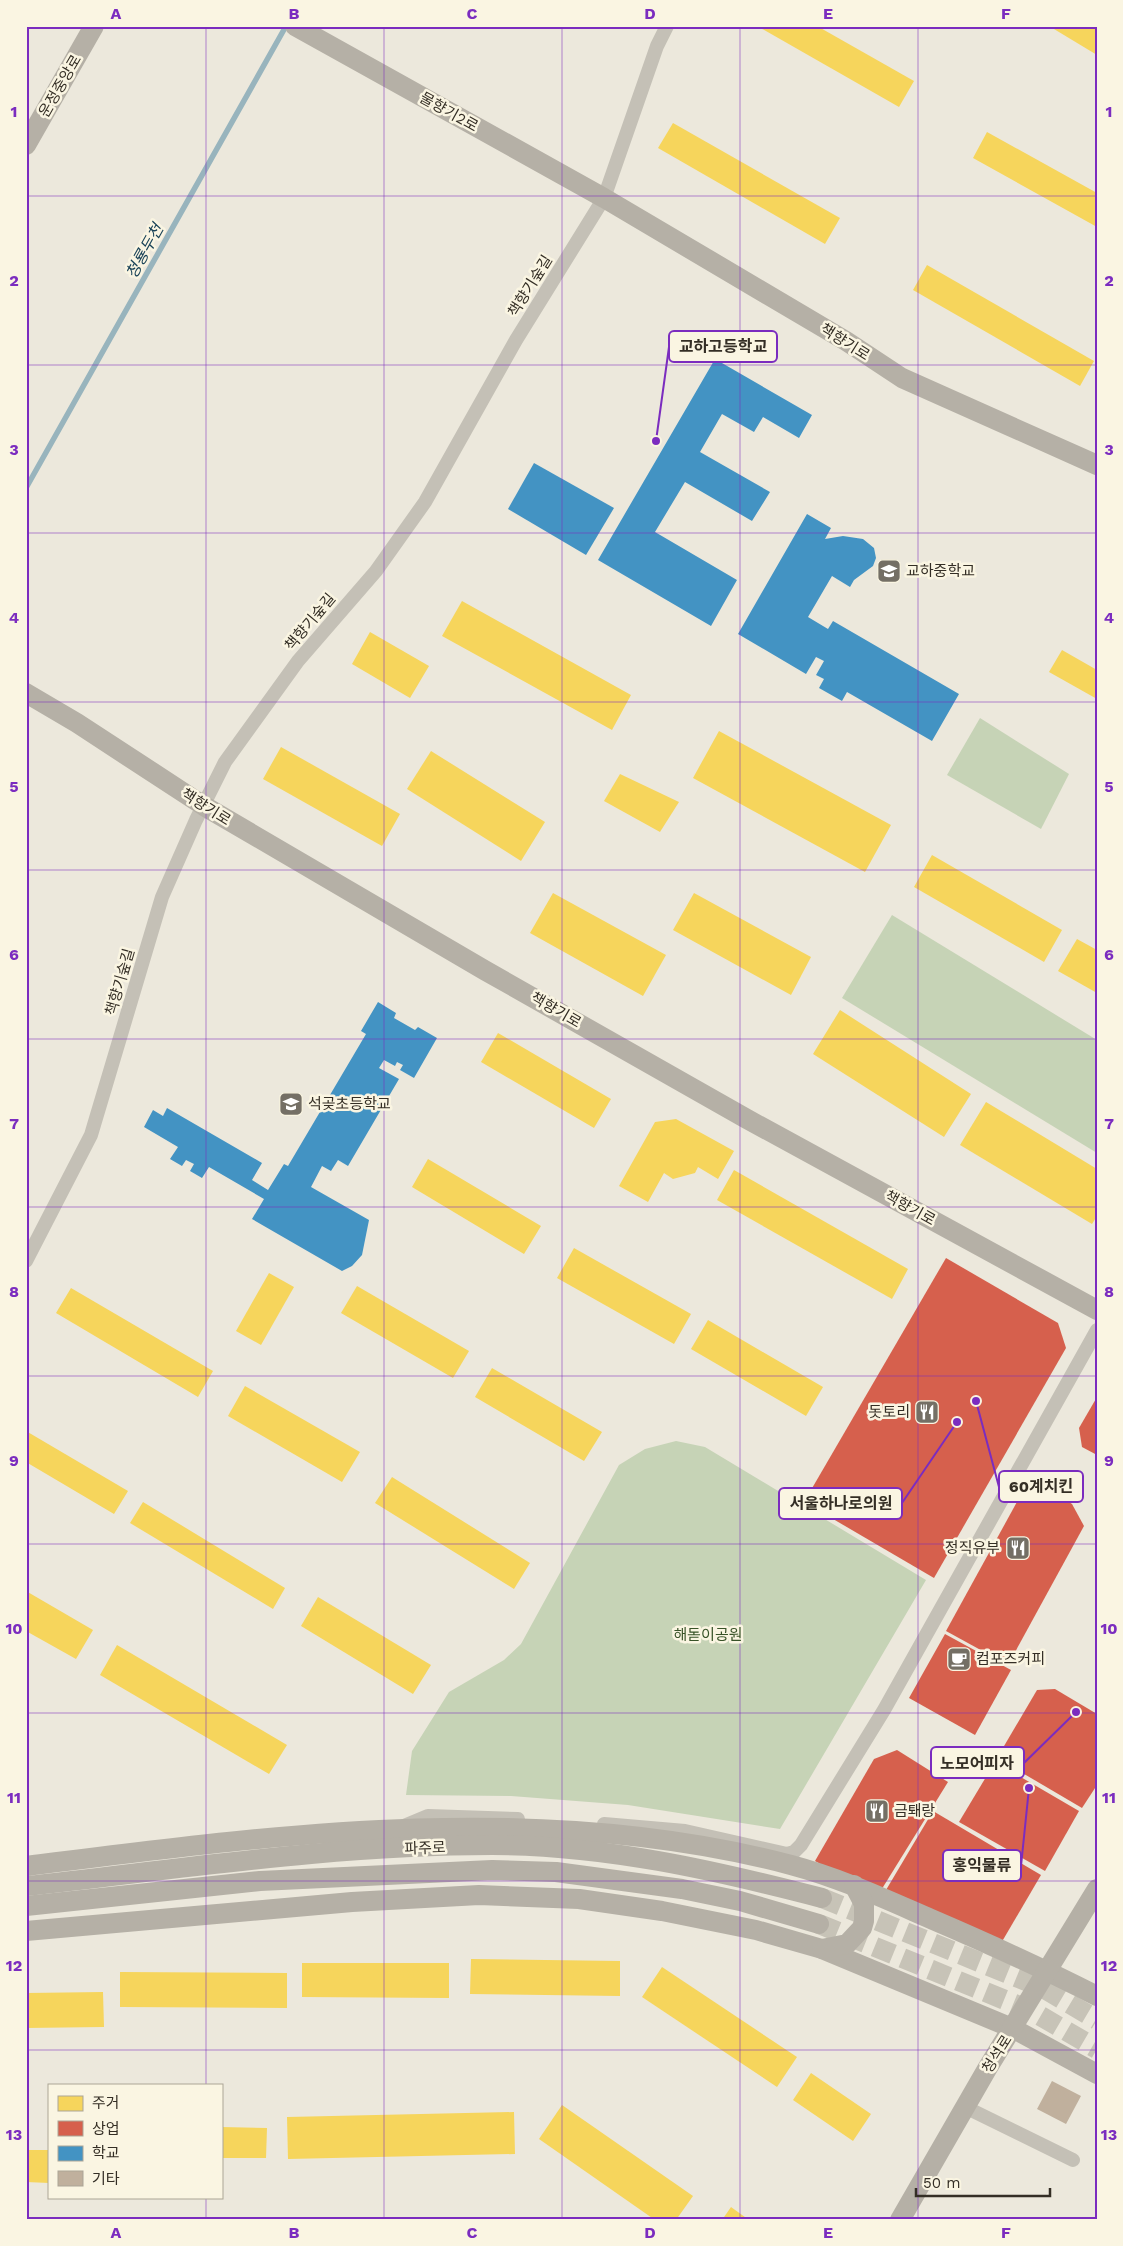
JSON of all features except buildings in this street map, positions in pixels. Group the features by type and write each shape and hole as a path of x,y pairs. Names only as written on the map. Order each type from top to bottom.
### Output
{"main road":[{"name":"운정중앙로","path":"26,145 94,26"},
{"name":"물향기2로","path":"295,26 604,198"},
{"name":"책향기로","path":"604,198 846,342 902,378 1097,465"},
{"name":"책향기로","path":"26,693 77,723 204,806 713,1100 1097,1310"},
{"path":"26,1866 166,1849 337,1832 436,1827 567,1829 688,1843 792,1865 854,1885 1048,1971 1097,1996"},
{"name":"파주로","path":"26,1886 356,1850 493,1845 559,1849 670,1862 745,1878 822,1898"},
{"name":"파주로","path":"26,1906 260,1881 492,1870 556,1872 682,1889 740,1901 819,1924"},
{"path":"822,1949 847,1944 862,1928 864,1904 854,1885"},
{"name":"청석로","path":"900,2220 1012,2028 1097,1889"},
{"path":"26,1931 352,1902 479,1895 579,1899 662,1911 756,1930 822,1949 1012,2028 1097,2074"}],"street":[{"name":"책향기숲길","path":"26,1262 91,1135 162,897 196,820 225,762 293,668 376,571 425,502 516,340 604,198 657,46 667,26"},
{"path":"396,1829 428,1816 597,1823 685,1831 787,1854 794,1852 801,1845 884,1710 1097,1330"},
{"path":"965,2107 1073,2160"}],"green space":[{"path":"980,718 1069,774 1041,829 947,775"},
{"path":"892,915 1097,1040 1097,1153 842,998"},
{"name":"해돋이공원","path":"676,1441 705,1447 926,1580 780,1829 628,1805 511,1796 406,1795 412,1751 449,1692 504,1660 521,1644 619,1465 645,1449"}],"waterway":[{"name":"청룡두천","path":"26,488 286,26"}],"tunnel":[{"path":"822,1898 1043,1988 1097,2020"},
{"path":"819,1924 1032,2011 1097,2049"}],"place":[{"name":"교하고등학교","path":"656,441"},
{"name":"교하중학교","path":"889,571"},
{"name":"석곶초등학교","path":"291,1104"},
{"name":"60계치킨","path":"976,1401"},
{"name":"돗토리","path":"927,1412"},
{"name":"서울하나로의원","path":"957,1422"},
{"name":"정직유부","path":"1018,1548"},
{"name":"컴포즈커피","path":"959,1659"},
{"name":"노모어피자","path":"1076,1712"},
{"name":"홍익물류","path":"1029,1788"},
{"name":"금퇘랑","path":"877,1811"}]}
